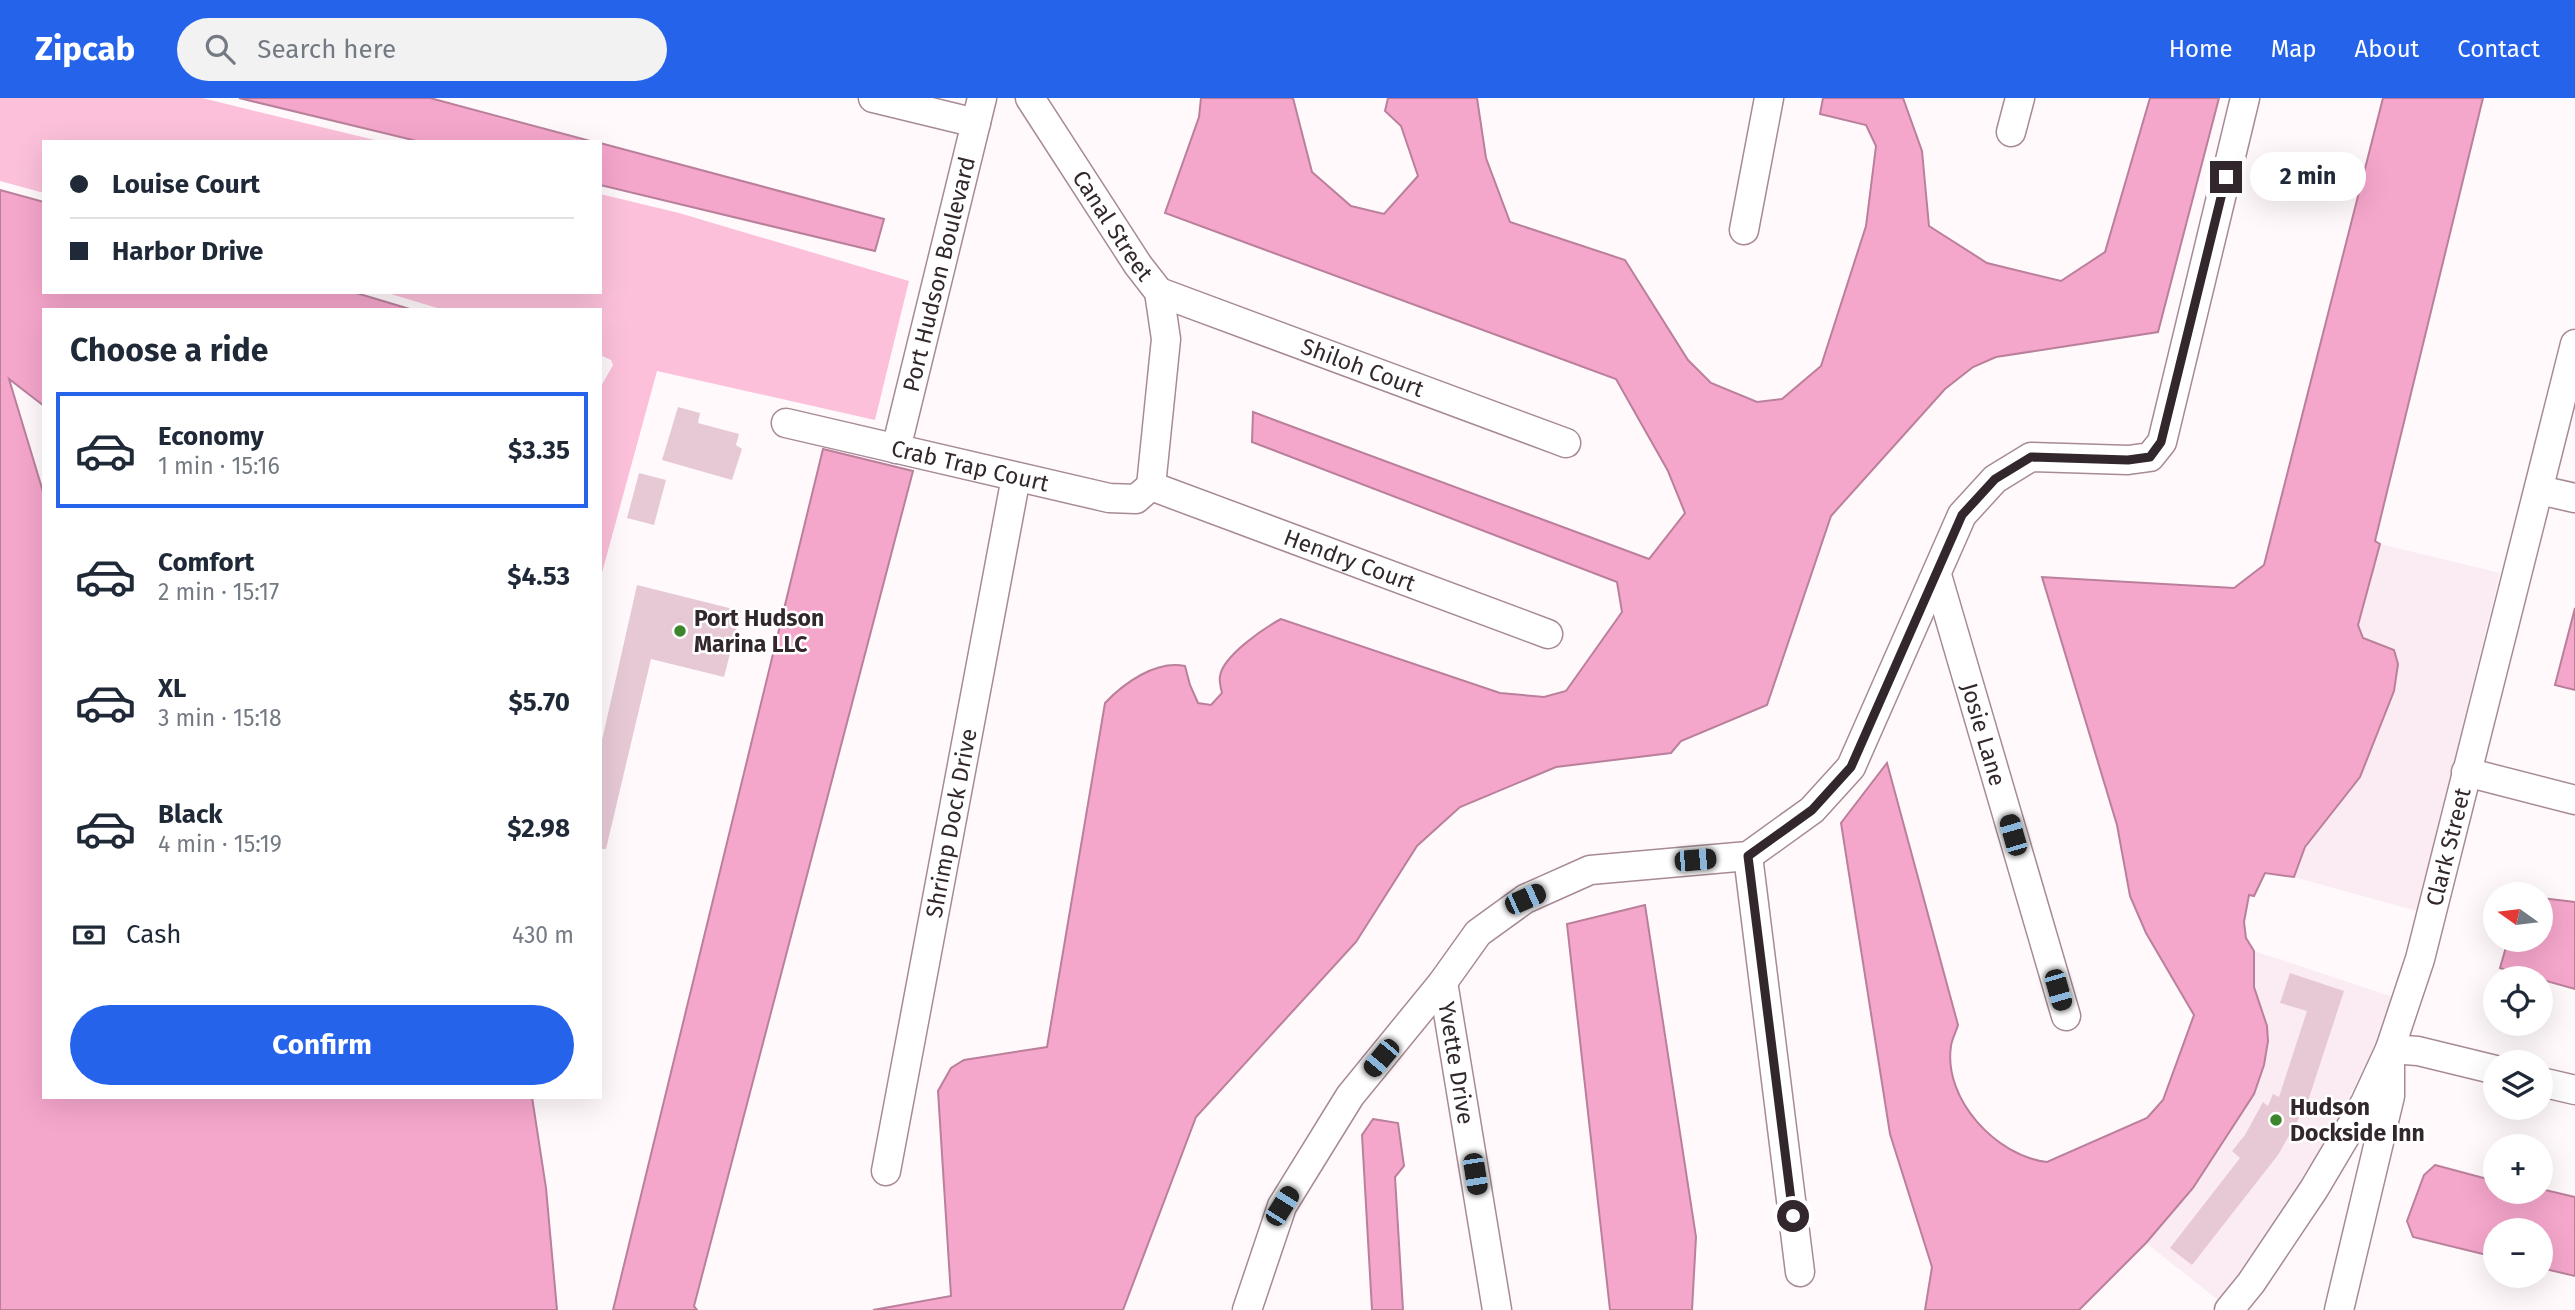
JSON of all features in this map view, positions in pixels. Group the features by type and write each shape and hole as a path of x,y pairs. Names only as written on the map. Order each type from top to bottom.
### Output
{"street":[{"path":"873,98 979,110"},
{"name":"Canal Street","path":"1030,98 1138,265 1159,292 1166,339 1151,486"},
{"path":"1744,230 1769,98"},
{"path":"2011,132 2020,98"},
{"path":"1247,1310 1282,1206 1350,1096 1443,982 1478,933 1525,899 1590,870 1748,856 1812,810 1851,767 1962,515 1995,479 2031,457 2128,460 2150,457 2161,442 2245,98"},
{"name":"Port Hudson Boulevard","path":"896,449 979,110"},
{"name":"Shiloh Court","path":"1159,292 1566,443"},
{"name":"Clark Street","path":"2229,1310 2251,1283 2314,1189 2365,1103 2390,1049 2420,959 2575,344"},
{"name":"Crab Trap Court","path":"786,424 1109,498 1136,499 1151,486"},
{"name":"Shrimp Dock Drive","path":"886,1171 1016,477"},
{"name":"Hendry Court","path":"1151,486 1548,634"},
{"path":"2539,490 2575,498"},
{"name":"Josie Lane","path":"1937,575 2066,1016"},
{"path":"2466,772 2575,800"},
{"path":"1748,856 1800,1272"},
{"name":"Yvette Drive","path":"1443,982 1497,1310"},
{"path":"2339,1310 2390,1096 2390,1049 2418,1051 2483,1067"},
{"path":"2553,1085 2575,1090"}],"shaded area":[{"path":"0,98 202,98 375,140 42,140 42,192 0,181"},
{"path":"239,98 430,98 587,140 413,140"},
{"path":"1201,98 1293,98 1312,172 1351,206 1384,214 1418,176 1401,126 1385,111 1388,98 1477,98 1486,158 1510,222 1625,260 1688,360 1711,383 1757,402 1782,399 1821,366 1866,226 1876,146 1866,125 1820,114 1823,98 1903,98 1922,151 1929,226 1987,263 2061,281 2105,252 2150,98 2219,98 2158,332 1996,357 1973,367 1945,389 1831,516 1767,705 1681,741 1671,753 1556,767 1460,807 1417,846 1356,942 1196,1117 1123,1310 873,1310 951,1296 938,1091 951,1068 964,1060 1047,1047 1105,703 1113,695 1152,670 1163,666 1185,666 1198,703 1211,705 1222,693 1220,676 1228,660 1255,636 1281,619 1500,693 1544,697 1566,691 1622,612 1617,582 1252,442 1253,412 1649,559 1685,513 1668,471 1616,379 1165,213 1199,117"},
{"path":"2383,98 2483,98 2375,541 2380,544 2358,625 2363,638 2394,650 2398,664 2394,691 2360,777 2305,847 2294,877 2265,873 2254,896 2249,895 2244,922 2246,938 2254,951 2254,987 2267,1026 2268,1041 2264,1065 2254,1094 2193,1188 2146,1243 2079,1310 1925,1310 1932,1267 1890,1134 1841,823 1887,763 1958,1025 1951,1046 1955,1086 1977,1122 1992,1137 2009,1149 2047,1162 2147,1118 2163,1100 2194,1015 2146,933 2130,896 2117,825 2042,577 2234,588 2264,565"},
{"path":"602,144 884,219 875,251 602,185"},
{"path":"0,190 42,201 42,294 360,294 406,308 42,308 42,404 9,379 42,488 42,1099 532,1099 546,1188 557,1310 0,1310"},
{"path":"602,194 679,213 909,281 875,420 657,371 602,573 602,384 613,365 611,360 602,356 602,308 437,308 391,294 602,294"},
{"path":"823,449 913,471 694,1306 697,1310 613,1310"},
{"path":"2380,544 2500,573 2417,911 2294,877 2305,847 2360,777 2363,638 2357,625"},
{"path":"2575,608 2575,690 2555,685"},
{"path":"2553,899 2575,902 2575,989 2553,983 2553,966 2501,966 2505,952 2553,952"},
{"path":"1645,905 1696,1237 1692,1310 1610,1310 1567,924"},
{"path":"2254,951 2393,997 2375,1045 2324,1149 2256,1253 2218,1300 2146,1243 2194,1187 2254,1094 2267,1026 2254,987"},
{"path":"1373,1119 1398,1123 1404,1166 1395,1177 1403,1310 1372,1310 1362,1135"},
{"path":"2435,1165 2483,1178 2483,1204 2553,1204 2553,1192 2575,1197 2575,1276 2553,1271 2553,1218 2483,1218 2483,1254 2413,1237 2407,1221 2424,1175"}],"building":[{"path":"678,407 700,413 698,423 739,434 736,445 742,449 732,480 662,460"},
{"path":"639,473 666,480 654,525 627,518"},
{"name":"Port Hudson Marina LLC","path":"637,585 741,611 724,677 651,659 606,849 602,849 602,740"},
{"name":"Hudson Dockside Inn","path":"2290,973 2344,991 2307,1104 2278,1155 2192,1265 2170,1248 2240,1158 2232,1151 2245,1135 2263,1102 2268,1106 2273,1094 2279,1097 2307,1011 2280,1003"}],"place":[{"name":"Port Hudson Marina LLC","path":"680,631"},
{"name":"Hudson Dockside Inn","path":"2276,1120"}],"route":[{"path":"1793,1216 1748,856 1812,810 1851,767 1962,515 1995,479 2031,457 2128,460 2150,457 2161,442 2226,177"}]}
